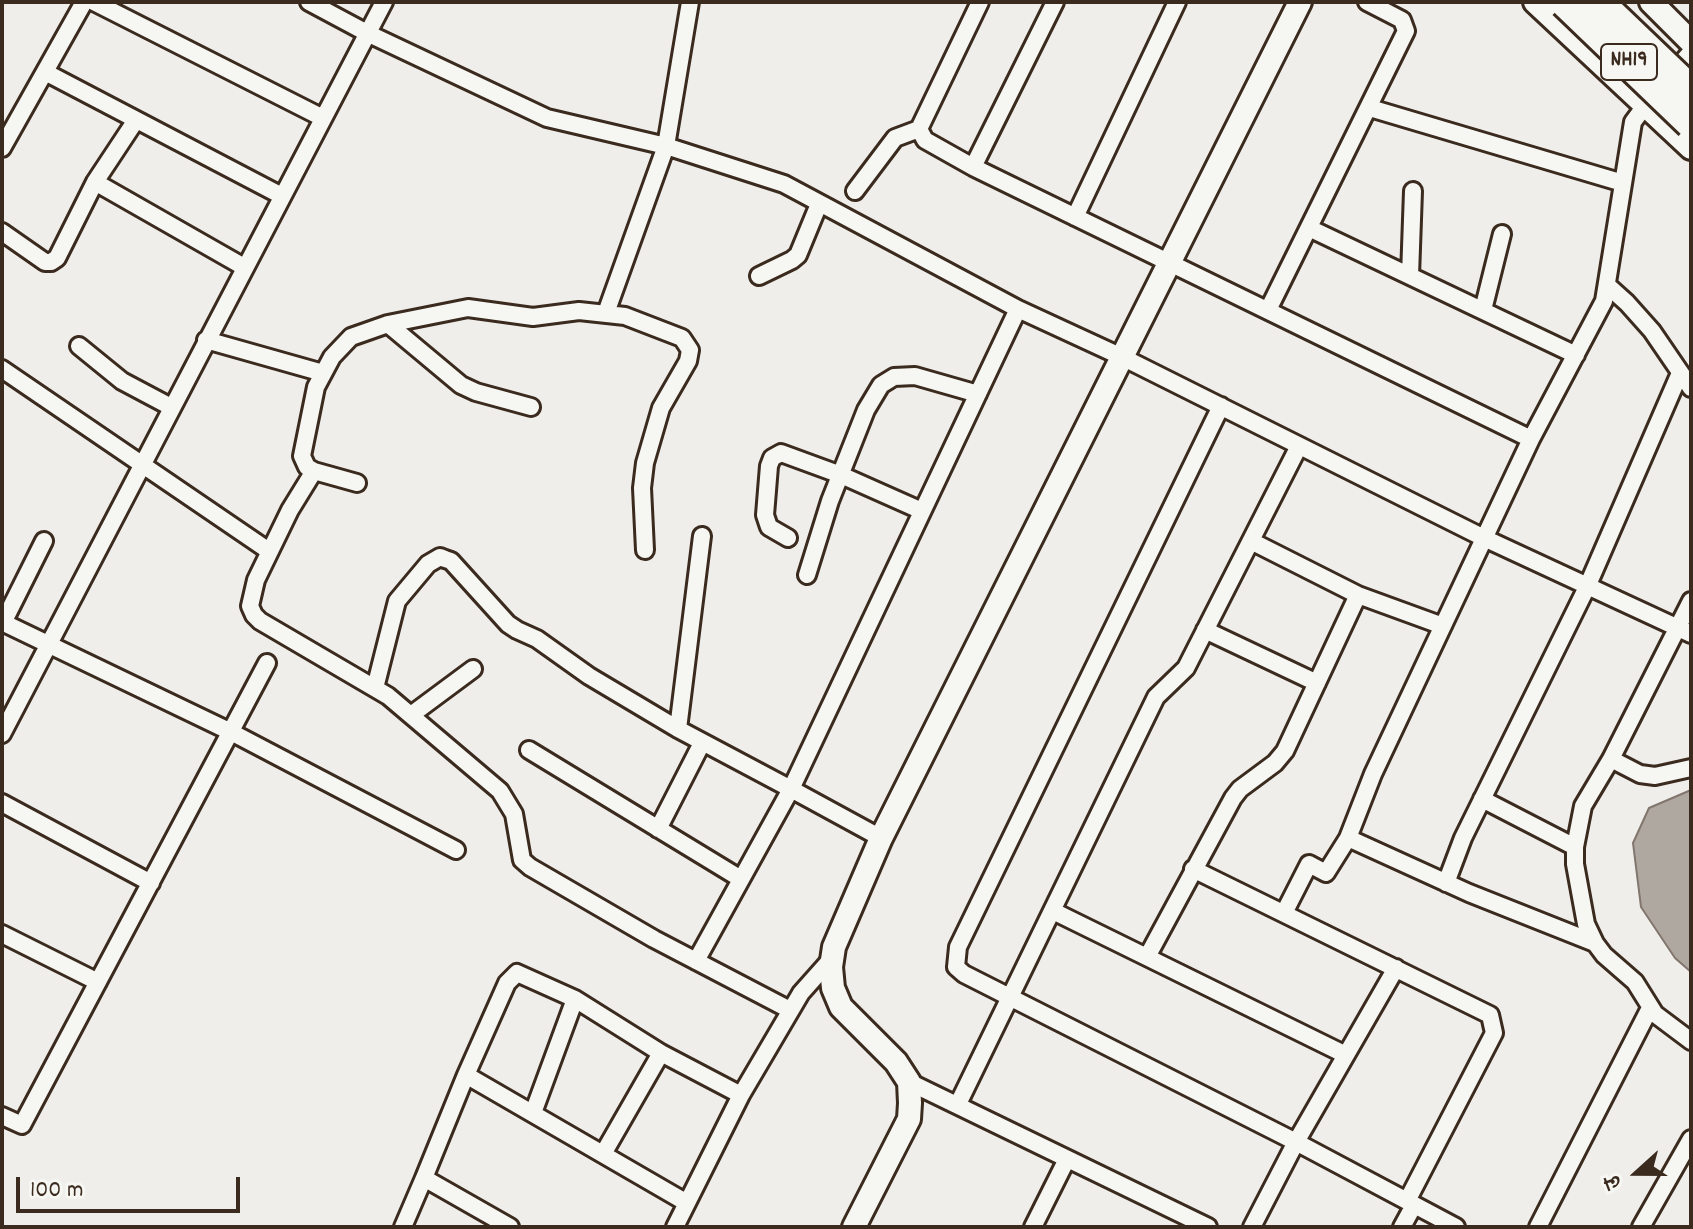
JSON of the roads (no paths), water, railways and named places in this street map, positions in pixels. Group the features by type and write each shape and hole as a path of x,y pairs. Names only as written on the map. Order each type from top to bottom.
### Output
{"highway":[{"name":"NH19","path":"1565,2 1691,123"},
{"name":"NH19","path":"1598,2 1691,91"}],"street":[{"path":"2,148 84,2"},
{"path":"94,2 323,118"},
{"path":"309,2 367,33 547,118 666,146 784,184 1018,309 1122,357 1484,538 1685,631"},
{"path":"2,734 384,2"},
{"path":"606,313 666,146 690,2"},
{"path":"855,191 895,138 919,129 980,2"},
{"path":"973,167 1055,2"},
{"path":"1075,217 1177,2"},
{"path":"1208,1227 909,1082 896,1062 841,1007 833,988 831,967 834,947 881,838 1300,2"},
{"path":"1268,310 1406,31 1402,20 1367,2"},
{"path":"1535,2 1691,148"},
{"path":"1651,2 1691,42"},
{"path":"1284,913 1309,864 1326,873 1348,838 1373,774 1531,439 1604,301 1633,122 1691,52"},
{"path":"45,72 282,196"},
{"path":"1370,108 1623,183"},
{"path":"2,232 45,262 57,258 95,182 136,120"},
{"path":"919,129 925,140 973,167 1531,439"},
{"path":"95,182 244,267"},
{"path":"1410,276 1413,191"},
{"path":"759,276 798,255 819,204"},
{"path":"1309,228 1576,355"},
{"path":"1483,310 1502,234"},
{"path":"1607,285 1652,331 1691,388"},
{"path":"357,483 314,471 307,467 302,456 310,409 323,373 332,357 351,337 388,324 468,308 533,317 579,311 625,316 682,338 690,350 688,361 661,408 645,463 642,488 645,550"},
{"path":"696,961 791,789 1018,309"},
{"path":"388,324 461,385 531,407"},
{"path":"206,340 323,373"},
{"path":"79,346 122,381 171,407"},
{"path":"2,369 269,551"},
{"path":"1446,883 1482,799 1587,587 1680,373"},
{"path":"807,575 830,501 866,410 881,385 894,377 915,376 978,394"},
{"path":"1221,406 958,947 956,967 1010,998 1296,1142 1456,1227"},
{"path":"958,1104 1156,697 1186,668 1299,446"},
{"path":"788,538 769,527 765,515 767,479 772,458 781,453 841,475 922,511"},
{"path":"314,471 269,551 251,597 250,606 254,615 375,688 500,791 514,814 522,860 530,867 790,1010"},
{"path":"678,729 702,536"},
{"path":"44,541 3,622 231,732 456,850"},
{"path":"1251,541 1358,595 1443,626"},
{"path":"375,688 397,601 428,564 440,557 451,561 508,624 537,639 589,676 702,743 881,838"},
{"path":"1147,957 1240,789 1275,763 1285,751 1358,595"},
{"path":"1691,601 1685,631 1583,806 1575,847 1580,897 1586,924 1595,943 1635,982 1650,1008 1691,1041"},
{"path":"1205,630 1317,683"},
{"path":"2,1116 22,1125 267,663"},
{"path":"411,715 473,669"},
{"path":"658,829 702,743"},
{"path":"529,750 741,879"},
{"path":"1611,759 1640,774 1655,776 1691,768"},
{"path":"1482,799 1575,847"},
{"path":"2,803 151,883"},
{"path":"1348,838 1446,883 1595,943"},
{"path":"1193,869 1490,1015 1494,1033 1402,1227"},
{"path":"1053,911 1346,1055"},
{"path":"2,934 98,982"},
{"path":"675,1227 741,1095 790,1010 814,975 833,957"},
{"path":"1252,1227 1296,1142 1396,968"},
{"path":"403,1227 466,1075 513,975 524,974 575,999 661,1053 741,1095"},
{"path":"533,1113 575,999"},
{"path":"1538,1227 1650,1008"},
{"path":"603,1154 661,1053"},
{"path":"466,1075 687,1203"},
{"path":"854,1227 909,1119 909,1082"},
{"path":"1641,1227 1691,1139"},
{"path":"1033,1227 1067,1159"},
{"path":"424,1178 510,1227"}]}
